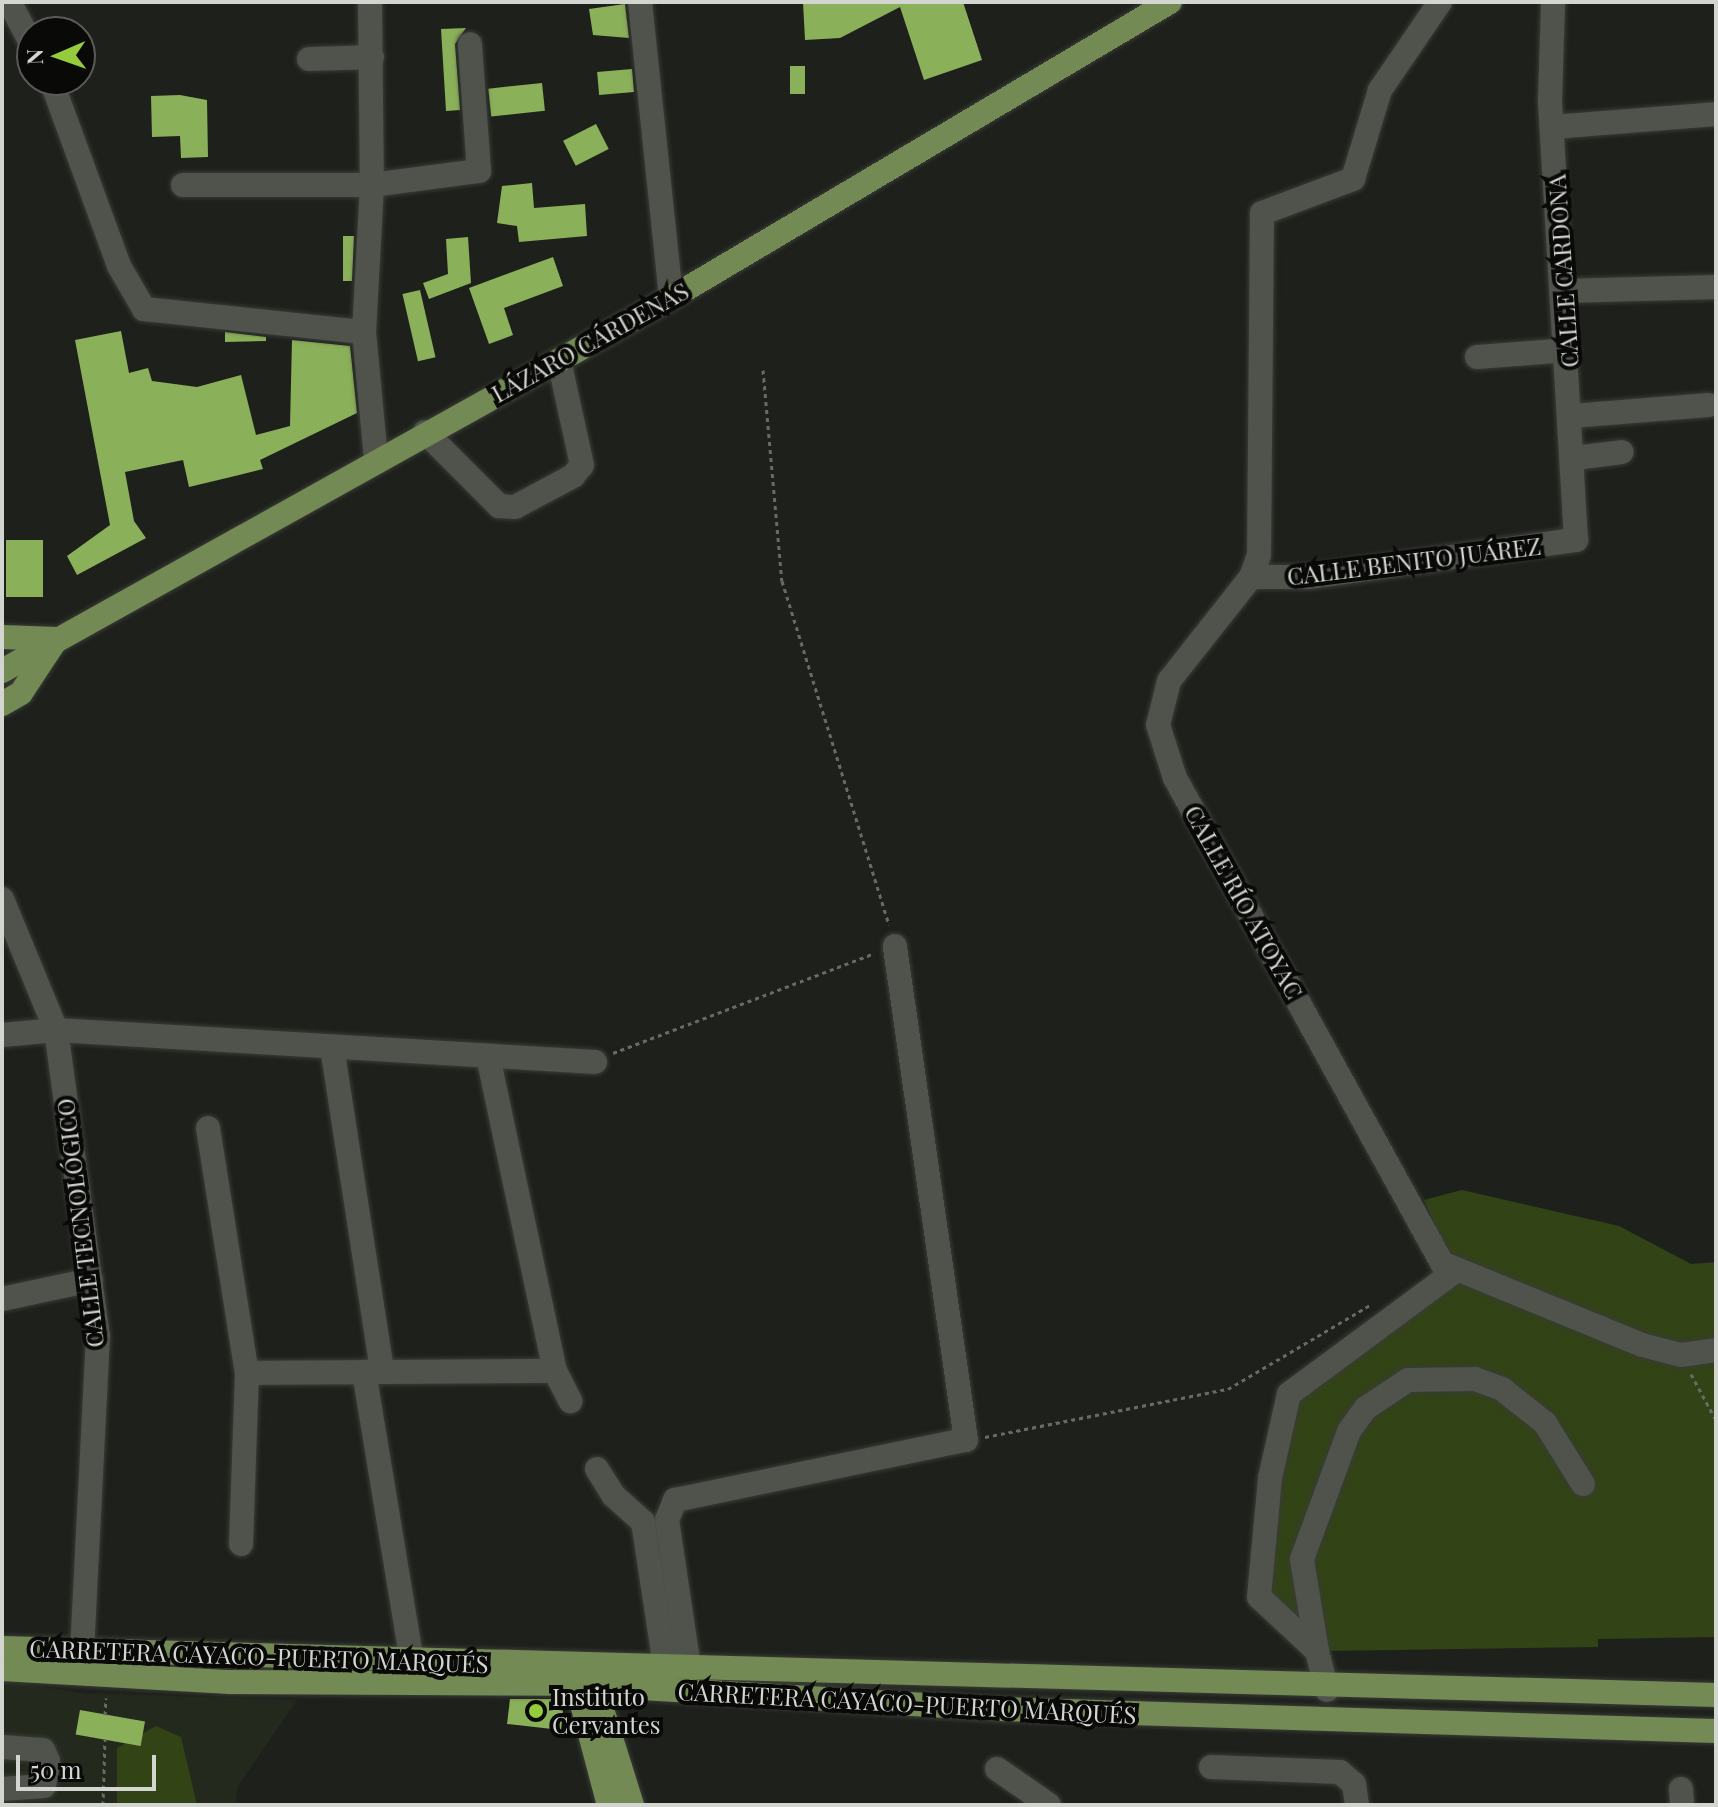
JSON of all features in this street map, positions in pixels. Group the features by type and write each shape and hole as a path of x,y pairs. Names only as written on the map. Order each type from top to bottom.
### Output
{"main road":[{"name":"LÁZARO CÁRDENAS","path":"2,671 425,432 671,298 1170,2"},
{"path":"2,637 57,639"},
{"path":"2,704 21,693 57,639"},
{"path":"2,1633 47,1651"},
{"name":"CARRETERA CAYACO-PUERTO MARQUÉS","path":"2,1648 82,1654 412,1663 1314,1723 1716,1731"},
{"name":"CARRETERA CAYACO-PUERTO MARQUÉS","path":"2,1669 230,1682 582,1674 677,1666 1327,1690 1716,1695"},
{"path":"582,1674 609,1805"},
{"path":"582,1674 632,1805"}],"street":[{"path":"370,2 372,185 364,332 376,460"},
{"path":"640,2 671,298"},
{"name":"CALLE RÍO ATOYAC","path":"1440,2 1380,90 1353,179 1262,213 1262,512 1251,577 1169,681 1158,725 1175,778 1442,1263 1454,1272"},
{"name":"CALLE CARDONA","path":"1553,2 1552,127 1575,458 1576,540"},
{"path":"11,5 17,16"},
{"path":"183,185 372,185 479,171 470,44"},
{"path":"309,59 372,57"},
{"path":"57,96 119,266 144,309 364,332"},
{"path":"1552,127 1716,114"},
{"path":"1564,291 1716,287"},
{"path":"1477,357 1568,350"},
{"path":"425,432 499,506 515,507 573,476 582,465 559,360"},
{"path":"1572,416 1709,405"},
{"path":"1575,458 1622,452"},
{"name":"CALLE BENITO JUÁREZ","path":"1251,577 1308,577 1576,540"},
{"name":"CALLE TECNOLÓGICO","path":"2,899 56,1030 98,1336 82,1654"},
{"path":"677,1666 667,1520 675,1500 966,1440 895,946"},
{"path":"2,1035 56,1030 332,1047 489,1061 595,1062"},
{"path":"332,1047 412,1663"},
{"path":"489,1061 555,1371 570,1401"},
{"path":"208,1128 247,1373 241,1544"},
{"path":"1317,1651 1259,1597 1270,1478 1289,1394 1454,1272 1681,1355 1716,1350"},
{"path":"2,1299 91,1280"},
{"path":"247,1373 555,1371"},
{"path":"1327,1690 1317,1651 1302,1559 1349,1431 1366,1408 1408,1380 1463,1378 1502,1389 1545,1423 1583,1484"},
{"path":"597,1469 643,1522 677,1666"},
{"path":"2,1747 43,1750 48,1761 44,1786 2,1789"},
{"path":"1211,1767 1349,1776 1357,1805"},
{"path":"997,1769 1049,1805"}],"path":[{"path":"595,1062 663,1029 895,946 782,581 763,370"},
{"path":"966,1440 1228,1389 1375,1302"},
{"path":"1681,1355 1716,1420"},
{"path":"103,1805 105,1739"}],"shaded area":[{"path":"2,1681 83,1693 297,1700 238,1786 235,1805 2,1805"}],"green space":[{"path":"1462,1190 1619,1226 1691,1264 1716,1262 1716,1637 1598,1639 1598,1647 1323,1651 1268,1588 1292,1398 1459,1281 1424,1200"},
{"path":"156,1726 181,1737 197,1805 117,1805 117,1748"}],"building":[{"path":"963,2 982,60 924,80 900,7 840,38 805,40 803,3"},
{"path":"625,4 629,38 593,35 589,9"},
{"path":"466,28 455,44 460,110 446,111 441,29"},
{"path":"790,66 805,66 805,94 790,94"},
{"path":"632,69 634,92 599,95 597,72"},
{"path":"542,83 545,111 491,116 488,89"},
{"path":"180,95 207,100 208,157 181,158 180,136 152,137 151,96"},
{"path":"596,124 609,149 576,166 563,141"},
{"path":"532,183 534,208 585,204 587,236 519,242 517,226 497,223 502,186"},
{"path":"343,236 354,236 352,281 343,281"},
{"path":"468,237 471,283 429,299 423,283 448,274 446,239"},
{"path":"553,257 563,286 504,308 513,335 489,344 469,288"},
{"path":"420,290 436,357 418,361 402,294"},
{"path":"121,331 129,373 148,368 152,381 197,387 241,375 256,435 290,426 292,340 350,346 357,413 260,460 263,469 189,487 183,460 125,472 134,521 146,538 77,575 67,556 110,525 75,340"},
{"path":"225,332 266,337 266,341 225,342"},
{"path":"6,540 43,540 43,597 6,597"},
{"name":"Instituto Cervantes","path":"510,1699 564,1699 561,1730 507,1724"},
{"path":"80,1710 145,1721 141,1746 76,1735"}],"place":[{"name":"Instituto Cervantes","path":"536,1711"}]}
